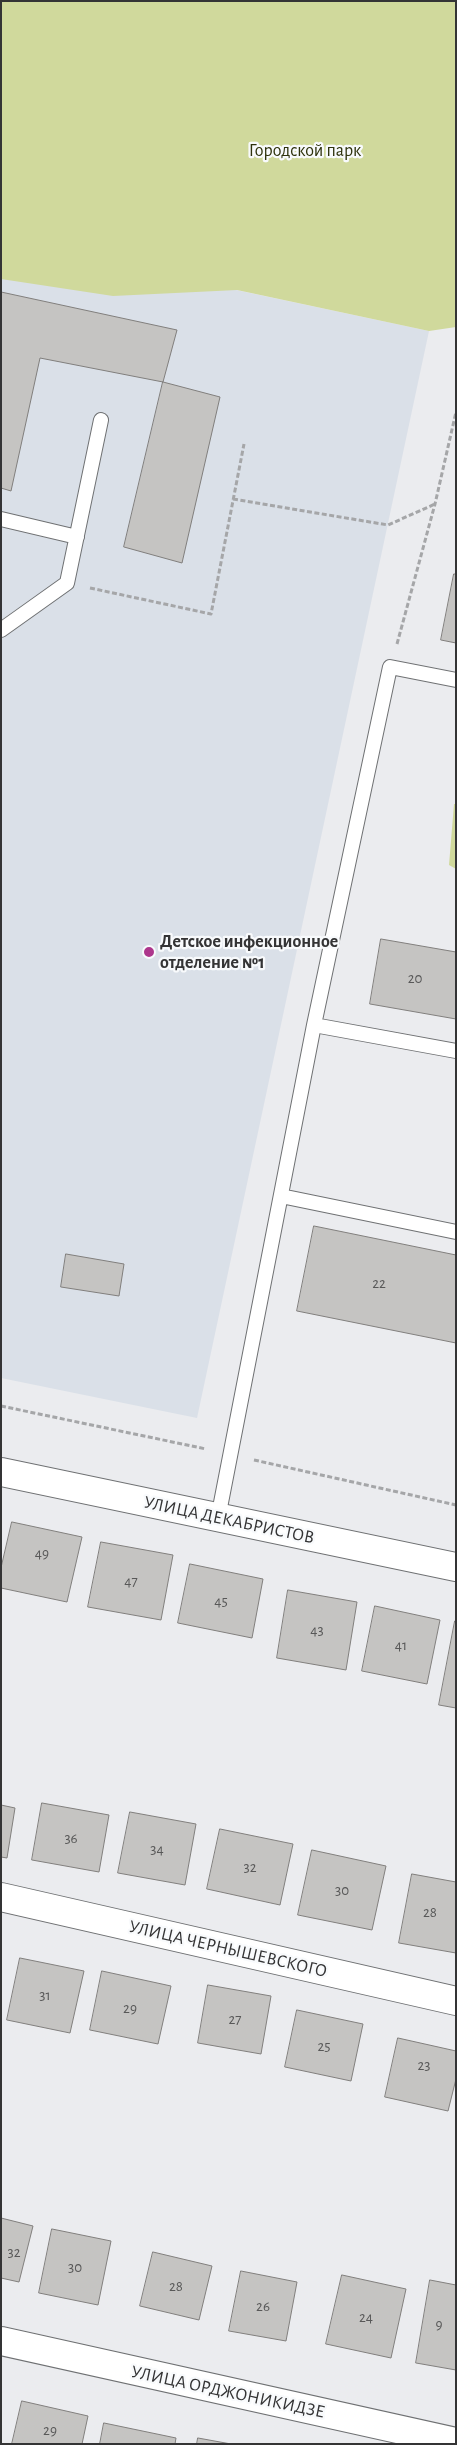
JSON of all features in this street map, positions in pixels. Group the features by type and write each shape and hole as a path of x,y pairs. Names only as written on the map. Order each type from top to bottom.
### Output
{"street":[{"name":"УЛИЦА ДЕКАБРИСТОВ","path":"1,1472 456,1567"},
{"name":"УЛИЦА ЧЕРНЫШЕВСКОГО","path":"1,1898 456,2001"},
{"name":"УЛИЦА ОРДЖОНИКИДЗЕ","path":"1,2341 456,2442"}],"lane":[{"path":"1,630 67,583 101,420"},
{"path":"1,519 77,537"},
{"path":"218,1518 314,1025 390,667 456,680"},
{"path":"314,1025 456,1052"},
{"path":"281,1196 456,1232"}],"path":[{"path":"390,667 435,504 456,412"},
{"path":"67,583 211,614 244,444"},
{"path":"233,499 388,525 435,504"}],"shaded area":[{"name":"Детское инфекционное отделение №1","path":"1,240 429,331 197,1418 1,1378"}],"green space":[{"name":"Городской парк","path":"1,1 456,1 456,327 429,331 237,290 113,296 1,279"},
{"path":"454,804 456,804 456,869 449,865"}],"building":[{"path":"1,292 177,330 163,382 40,358 11,491 1,488"},
{"path":"163,382 220,397 182,563 124,547"},
{"path":"454,574 456,574 456,643 441,640"},
{"path":"381,939 456,952 456,1019 370,1004"},
{"path":"314,1226 456,1255 456,1343 297,1311"},
{"path":"66,1254 124,1264 119,1296 61,1287"},
{"path":"12,1522 82,1537 67,1602 1,1588 1,1568"},
{"path":"101,1542 173,1555 161,1620 88,1607"},
{"path":"190,1564 263,1579 252,1638 178,1623"},
{"path":"288,1590 357,1602 346,1670 277,1658"},
{"path":"375,1606 440,1620 427,1684 362,1671"},
{"path":"456,1621 456,1708 439,1705"},
{"path":"42,1803 109,1815 99,1872 32,1860"},
{"path":"1,1805 15,1808 7,1858 1,1857"},
{"path":"130,1812 196,1824 185,1885 118,1873"},
{"path":"220,1829 293,1844 280,1905 207,1889"},
{"path":"312,1850 386,1866 372,1930 298,1915"},
{"path":"412,1874 456,1882 456,1953 399,1943"},
{"path":"20,1958 84,1971 70,2033 7,2020"},
{"path":"102,1971 171,1986 158,2044 90,2030"},
{"path":"208,1985 271,1996 261,2054 198,2043"},
{"path":"297,2010 363,2024 351,2081 285,2067"},
{"path":"398,2038 456,2051 456,2079 448,2111 385,2097"},
{"path":"1,2218 33,2226 19,2282 1,2278"},
{"path":"52,2229 111,2241 98,2305 39,2293"},
{"path":"153,2252 212,2266 199,2320 140,2306"},
{"path":"241,2271 297,2282 286,2341 229,2331"},
{"path":"342,2275 406,2289 391,2358 326,2344"},
{"path":"430,2280 456,2285 456,2370 416,2363"},
{"path":"22,2401 88,2416 82,2444 12,2444"},
{"path":"104,2423 176,2438 175,2444 100,2444"},
{"path":"198,2438 231,2444 197,2444"}],"place":[{"name":"Детское инфекционное отделение №1","path":"149,952"}]}
